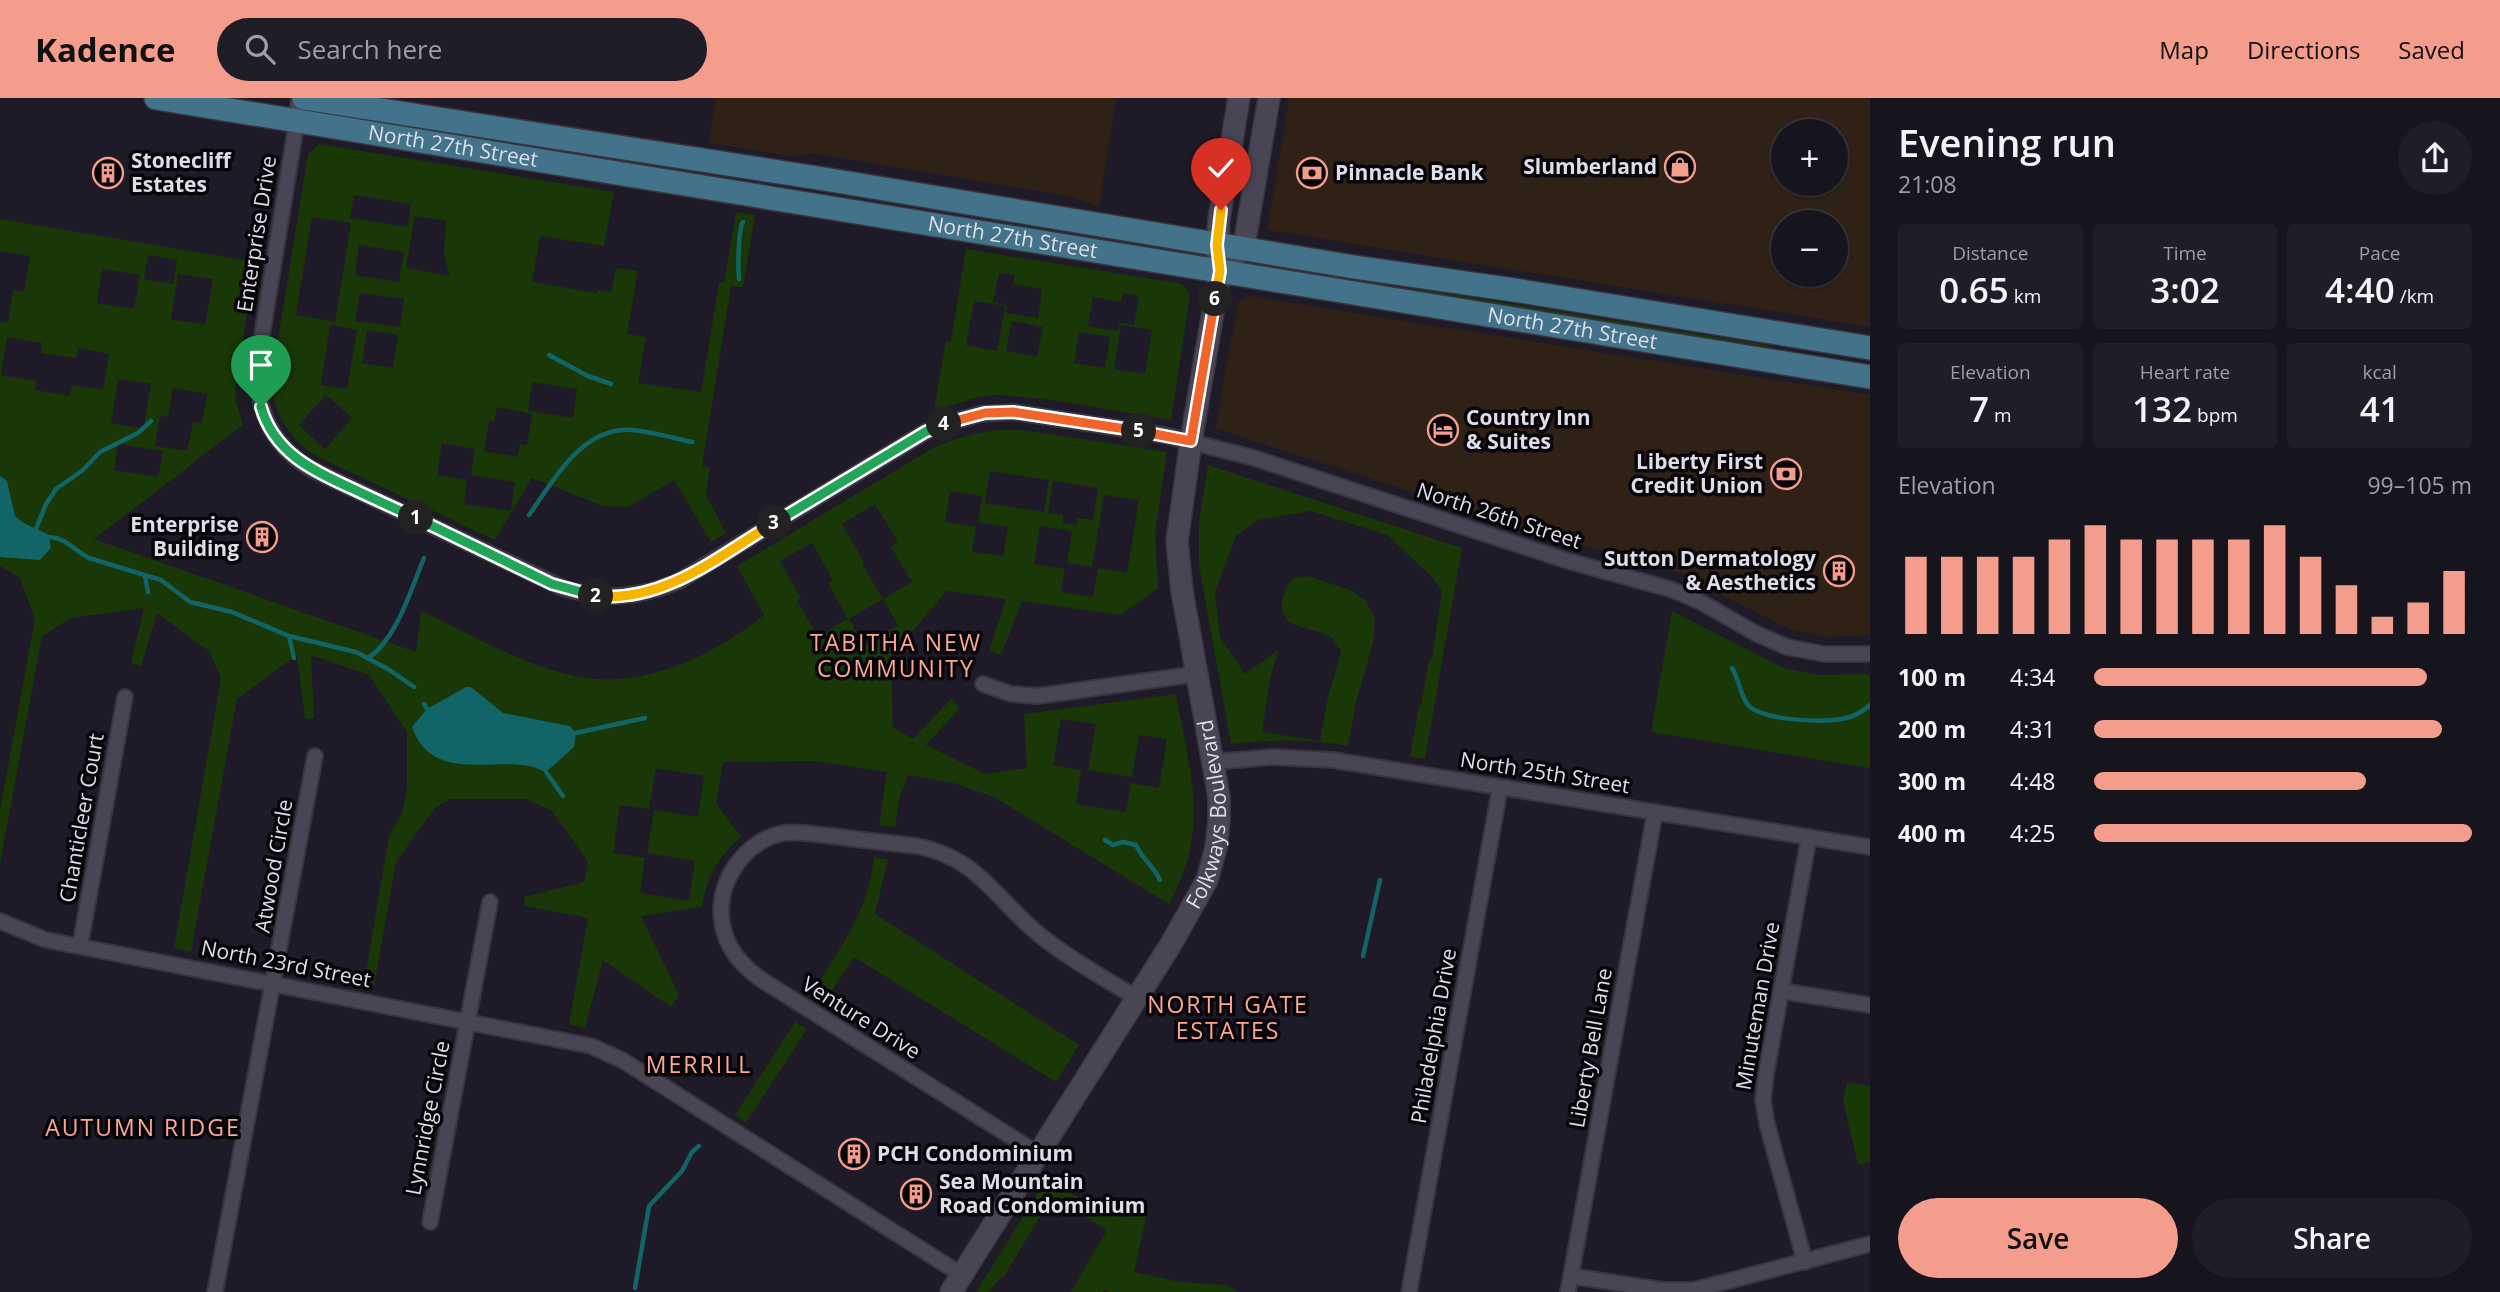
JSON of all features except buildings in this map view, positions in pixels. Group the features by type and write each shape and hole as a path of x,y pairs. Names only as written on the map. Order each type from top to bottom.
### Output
{"main road":[{"name":"North 27th Street","path":"156,98 304,104 824,179 1217,245 1870,348"},
{"name":"North 27th Street","path":"304,104 1220,271 1870,377"}],"street":[{"name":"Folkways Boulevard","path":"956,1283 1194,905 1209,873 1216,848 1219,797 1177,556 1179,516 1220,271 1217,245 1239,98"},
{"path":"1220,271 1240,248 1249,224 1269,98"},
{"name":"Enterprise Drive","path":"304,104 258,360 259,399 270,429 286,451 313,470 563,588 596,596 619,597 648,593 667,586 925,432 980,414 1013,412 1042,415 1191,441"},
{"name":"North 26th Street","path":"1191,441 1254,458 1567,561 1657,584 1699,601 1757,634 1787,647 1824,654 1870,654"},
{"path":"983,684 1011,694 1038,695 1196,674"},
{"name":"Chanticleer Court","path":"80,946 125,696"},
{"name":"Atwood Circle","path":"215,1292 315,756"},
{"name":"North 25th Street","path":"1213,762 1272,757 1320,758 1870,847"},
{"name":"Philadelphia Drive","path":"1409,1292 1500,788"},
{"name":"Liberty Bell Lane","path":"1568,1292 1655,812"},
{"name":"Venture Drive","path":"1037,1153 762,980 741,964 729,945 722,922 722,897 728,878 752,848 774,836 787,833 902,844 936,850 954,857 974,871 1034,931 1050,943 1136,998"},
{"name":"Minuteman Drive","path":"1805,1262 1764,1110 1766,1074 1809,837"},
{"name":"Lynnridge Circle","path":"430,1222 490,902"},
{"name":"North 23rd Street","path":"0,921 39,937 80,946 591,1046 622,1060 956,1283"},
{"path":"1782,991 1870,1005"},
{"path":"1571,1276 1683,1291 1714,1287 1870,1244"}],"shaded area":[{"path":"716,98 1116,98 1099,207 1069,196 812,153 796,157 709,143"},
{"path":"1289,98 1870,98 1870,327 1267,230"},
{"path":"319,144 614,192 604,246 540,236 532,282 597,293 598,290 611,292 616,268 638,271 627,334 646,337 638,383 701,392 719,283 724,283 736,212 755,215 743,287 731,286 702,466 710,468 706,495 726,533 711,542 674,480 628,507 603,506 532,478 495,540 312,454 303,447 283,422 275,404 271,382 308,154","holes":["354,195 411,204 408,227 350,218","415,216 446,221 444,255 450,276 406,268","312,217 351,223 335,322 296,315","359,245 404,252 399,282 355,275","360,293 404,299 400,327 355,321","330,325 357,330 347,389 321,385","367,330 398,335 393,368 362,363","532,382 577,389 573,418 528,411","326,395 352,418 325,449 299,425","497,407 532,414 527,445 520,444 517,457 484,451 489,421 494,421","442,443 475,449 471,475 515,482 511,511 464,504 467,480 437,475"]},
{"path":"0,219 256,262 236,378 235,397 243,425 94,539 416,652 421,611 499,649 559,672 605,679 654,673 702,655 764,615 737,566 933,448 976,433 1023,430 1167,452 1155,533 1158,588 1121,615 1022,601 1001,655 989,651 1006,599 947,591 891,656 893,727 913,739 952,698 959,709 926,745 985,774 1027,768 1024,714 1176,694 1194,800 1190,850 1169,904 994,797 953,783 908,775 900,796 895,827 879,825 887,772 815,761 723,762 716,803 741,837 714,868 702,907 641,916 679,995 671,1007 603,960 585,1028 569,1024 588,918 525,906 524,897 584,882 588,862 552,811 526,799 450,799 435,808 396,862 374,986 364,984 389,836 402,813 407,790 407,732 369,675 311,655 314,718 305,719 297,655 237,699 191,952 174,948 221,678 209,651 157,613 141,666 131,663 144,608 71,618 42,636 0,864 0,810 35,619 20,578 0,566 0,322 8,323 13,290 24,292 30,256 0,251","holes":["148,255 177,260 173,284 144,279","102,269 140,275 134,309 97,303","178,274 213,279 205,325 171,319","7,337 42,343 41,353 76,358 78,348 109,354 103,390 72,385 70,396 35,390 36,381 1,375","118,379 151,384 143,429 111,423","173,388 207,394 202,423 193,422 187,451 155,446 160,416 168,417","118,444 163,451 158,477 114,470","990,471 1049,480 1044,512 985,503","1053,481 1098,488 1093,520 1077,518 1076,525 1063,523 1063,515 1048,513","950,491 982,496 978,522 1008,527 1003,556 972,552 976,527 945,522","1104,495 1139,500 1127,573 1098,568 1093,597 1061,592 1065,569 1034,564 1040,526 1072,531 1067,563 1092,567","875,504 898,542 891,547 912,582 883,599 862,564 864,562 842,524","812,543 833,580 828,583 848,619 818,636 797,601 801,598 780,561","883,599 898,625 864,645 849,619","1061,719 1096,724 1088,770 1132,777 1139,735 1167,739 1159,788 1131,783 1126,812 1076,804 1081,770 1053,765","656,768 704,776 698,817 654,810 647,853 695,861 689,901 640,893 645,858 613,853 620,805 649,809"]},
{"path":"966,249 1183,284 1190,295 1171,420 1046,399 997,395 978,397 934,411 946,341 951,341","holes":["999,273 1015,275 1013,284 1042,289 1038,318 1006,313 1007,305 993,302","1123,293 1139,296 1134,325 1120,323 1118,331 1088,326 1093,297 1121,302","974,301 1005,306 997,351 966,345","1012,321 1043,327 1037,357 1006,351","1121,325 1152,330 1145,374 1114,369","1079,332 1110,337 1105,368 1074,363"]},
{"path":"1376,286 1424,290 1768,347"},
{"path":"1248,296 1870,395 1870,635 1828,637 1791,630 1681,574 1651,563 1559,540 1215,428 1238,302"},
{"path":"1208,465 1462,548 1425,759 1410,756 1429,660 1432,659 1442,591 1433,578 1387,535 1311,511 1258,520 1236,536 1215,592 1220,637 1245,674 1278,650 1270,679 1262,732 1320,741 1328,697 1341,652 1336,642 1327,635 1288,621 1282,609 1283,596 1294,578 1308,576 1350,590 1365,600 1375,621 1373,643 1356,702 1348,746 1290,740 1231,744 1199,565 1199,522"},
{"path":"0,476 7,481 15,516 49,535 51,548 40,560 0,557"},
{"path":"1672,611 1783,668 1819,675 1870,674 1870,768 1651,732"},
{"path":"466,687 471,687 503,713 570,726 576,733 574,747 546,772 514,764 463,764 433,755 421,744 412,727 427,709"},
{"path":"874,858 888,859 875,914 1079,1045 1056,1082 854,957 825,1001 812,993 859,913 871,878"},
{"path":"795,1022 807,1029 746,1123 735,1115"},
{"path":"1847,1082 1870,1086 1870,1162 1858,1165 1843,1100"},
{"path":"1045,1182 1114,1213 1148,1209 1134,1272 1180,1282 1226,1285 1239,1292 1071,1292 1107,1230 1052,1197 1003,1278 988,1292 976,1292"}],"waterway":[{"path":"739,279 739,241 743,222"},
{"path":"549,355 588,376 611,384"},
{"path":"36,529 46,504 56,489 83,470 100,452 138,433 151,421"},
{"path":"529,515 560,471 585,446 599,437 615,431 633,430 692,442"},
{"path":"50,537 66,542 89,558 161,580 190,602 232,612 289,636 356,652 414,687"},
{"path":"368,658 378,650 395,626 424,558"},
{"path":"145,576 148,592"},
{"path":"289,636 294,658"},
{"path":"1732,668 1747,703 1758,712 1797,720 1837,720 1853,716 1870,705"},
{"path":"424,704 427,709"},
{"path":"576,733 645,718"},
{"path":"546,772 563,796"},
{"path":"1105,840 1113,845 1123,842 1136,845 1160,880"},
{"path":"1363,956 1380,880"},
{"path":"635,1288 649,1206 682,1171 692,1152 699,1146"}],"place":[{"name":"Slumberland","path":"1680,167"},
{"name":"Stonecliff Estates","path":"108,173"},
{"name":"Pinnacle Bank","path":"1312,173"},
{"name":"Country Inn & Suites","path":"1443,430"},
{"name":"Liberty First Credit Union","path":"1786,474"},
{"name":"Enterprise Building","path":"262,537"},
{"name":"Sutton Dermatology & Aesthetics","path":"1839,571"},
{"name":"PCH Condominium","path":"854,1154"},
{"name":"Sea Mountain Road Condominium","path":"916,1194"}],"district":[{"name":"TABITHA NEW COMMUNITY","path":"896,656"},
{"name":"NORTH GATE ESTATES","path":"1228,1018"},
{"name":"MERRILL","path":"699,1065"},
{"name":"AUTUMN RIDGE","path":"143,1128"}],"route":[{"path":"261,407 280,444 299,462 316,472 552,584 596,596 639,595 679,581 925,432 955,420 991,412 1020,412 1191,441 1220,271 1217,245 1221,210"}]}
